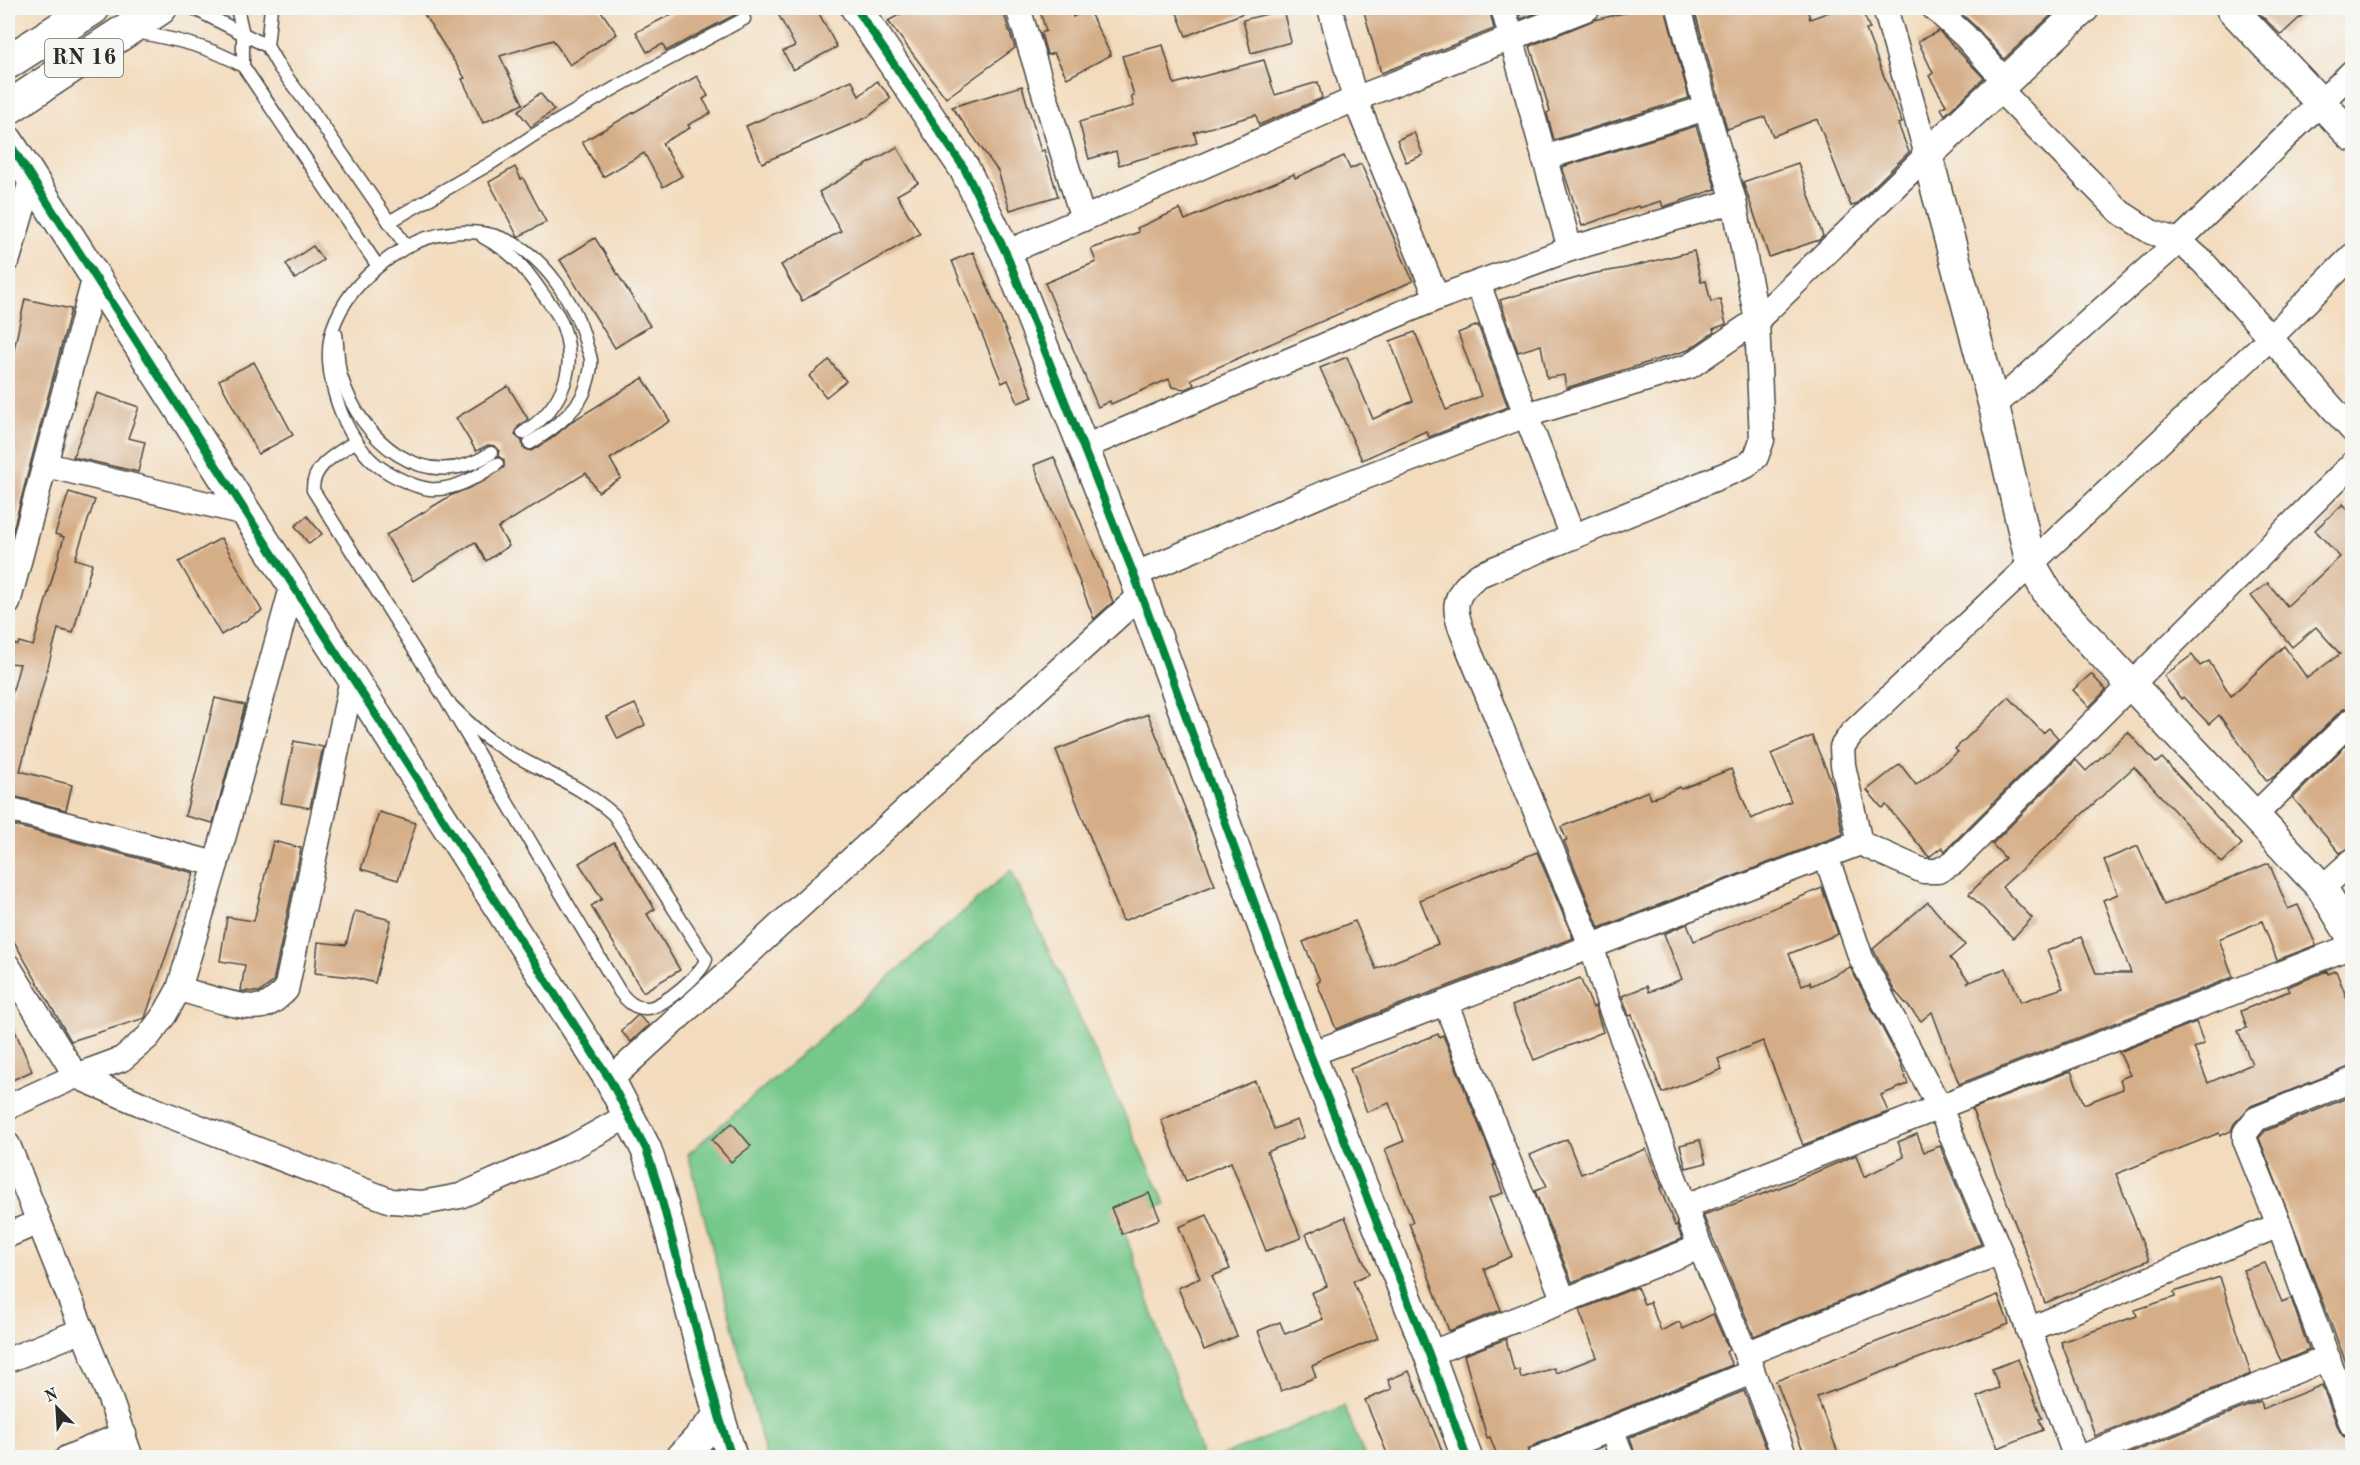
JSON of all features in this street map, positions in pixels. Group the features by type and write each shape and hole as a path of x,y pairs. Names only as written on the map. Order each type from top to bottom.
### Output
{"main road":[{"name":"RN 16","path":"8,62 93,8"},
{"name":"RN 16","path":"8,108 160,8"}],"street":[{"path":"855,8 964,168 1006,253 1138,585 1310,1054 1429,1354 1467,1458"},
{"path":"1018,8 1083,219"},
{"path":"1330,8 1355,99 1437,298"},
{"path":"1503,8 1570,249"},
{"path":"1006,253 1355,99 1588,8"},
{"path":"1678,8 1734,201 1757,320 1762,440 1756,457 1746,466 1479,575 1465,585 1456,599 1456,613 1469,650 1592,945 1610,1006 1700,1247 1749,1363 1785,1458"},
{"path":"1885,8 1927,154 1994,406 2031,564 2048,593 2065,614 2322,888 2352,937"},
{"path":"1934,8 1965,36 2001,84 2120,212 2151,232 2179,241 2203,262 2352,430"},
{"path":"610,1080 1138,585 1323,494 1526,415 1690,366 1757,320 1927,154 2084,8"},
{"path":"2231,8 2322,101 2352,136"},
{"path":"1994,406 2179,241 2352,72"},
{"path":"1544,158 1706,108"},
{"path":"8,141 610,1080 646,1149 658,1186 732,1458"},
{"path":"8,259 32,177"},
{"path":"1082,448 1437,298 1570,249 1734,201"},
{"path":"1860,843 1843,765 1842,747 1851,734 2271,337 2352,256"},
{"path":"8,603 95,276"},
{"path":"1478,283 1573,537"},
{"path":"1310,1054 1446,1004 1592,945 1860,843 1923,872 1938,871 1954,862 2352,464"},
{"path":"46,465 249,514"},
{"path":"8,1107 76,1076 122,1059 148,1037 165,1014 178,989 216,864 292,584"},
{"path":"178,989 250,1008 264,1006 275,1001 286,990 352,679"},
{"path":"2255,815 2352,720"},
{"path":"8,809 216,864"},
{"path":"1826,856 1862,958 1940,1108 2000,1252 2078,1458 2328,1358"},
{"path":"2322,888 2352,861"},
{"path":"1686,1206 2352,945"},
{"path":"8,966 76,1076 155,1110 392,1201 422,1203 460,1196 574,1146 629,1115"},
{"path":"1446,1004 1564,1301"},
{"path":"2352,1080 2256,1119 2245,1133 2244,1140 2279,1225 2352,1425"},
{"path":"8,1145 124,1434 131,1458"},
{"path":"8,1235 39,1222"},
{"path":"2028,1329 2279,1225"},
{"path":"1429,1354 1700,1247"},
{"path":"1540,1458 1612,1430 1749,1363 2000,1252"},
{"path":"8,1360 83,1330"},
{"path":"681,1458 719,1416"},
{"path":"1612,1430 1622,1458"},
{"path":"67,1458 124,1434"}],"lane":[{"path":"193,8 267,46 279,67 314,113 406,246"},
{"path":"237,8 243,34 243,66"},
{"path":"267,46 271,8"},
{"path":"389,222 494,162 534,135 615,88 744,19"},
{"path":"126,30 202,47 225,55 243,66 377,265"},
{"path":"335,321 341,375 355,409 374,435 401,459 430,468 459,468 494,458 456,486 430,489 398,479 371,460 356,441 336,398 328,366 335,321 351,294 377,265 406,246 447,233 474,232 505,239 528,254 552,276 569,300 583,329 591,363 586,389 568,414 526,438 544,418 560,394 569,366 566,338 558,316 531,278 507,251 474,232"},
{"path":"356,441 319,468 312,478 313,490 446,700 626,1000 636,1007 648,1008 672,995 705,966 706,958 614,815 595,797 498,746 471,725 446,700"}],"green space":[{"path":"1011,870 1166,1204 1122,1224 1202,1457 766,1457 688,1154"},
{"path":"1344,1406 1365,1457 1219,1457"}],"building":[{"path":"420,8 599,8 617,34 570,65 553,40 500,56 523,104 483,123 462,79 465,78"},
{"path":"684,8 758,8 740,12 666,51 663,44 647,52 636,32"},
{"path":"775,8 816,8 837,47 793,70 783,51 795,46"},
{"path":"911,8 1002,8 1015,48 946,98 888,21"},
{"path":"1039,8 1070,8 1073,17 1088,9 1111,55 1067,78 1054,53 1047,55 1041,33 1046,31"},
{"path":"1175,8 1256,8 1186,36"},
{"path":"1363,8 1489,8 1494,29 1381,73"},
{"path":"1518,8 1550,8 1521,19"},
{"path":"1646,8 1665,8 1689,98 1554,140 1547,113 1550,111 1530,46 1594,20"},
{"path":"1694,8 1807,8 1810,19 1840,8 1861,8 1870,29 1866,30 1902,123 1898,124 1909,152 1855,205 1851,206 1817,119 1773,136 1765,117 1727,129"},
{"path":"1955,8 2059,8 2004,59 1976,27"},
{"path":"2254,8 2310,8 2281,35"},
{"path":"1283,10 1291,42 1251,53 1243,20"},
{"path":"1939,31 1984,78 1945,115 1941,108 1946,105 1929,76 1933,73 1918,41"},
{"path":"1163,45 1174,84 1264,60 1275,95 1318,82 1322,98 1259,125 1256,115 1194,132 1197,143 1119,165 1116,151 1089,159 1079,122 1134,106 1131,96 1134,95 1122,56"},
{"path":"697,76 708,96 703,99 711,113 688,125 690,128 662,143 682,176 663,187 644,153 603,177 582,142"},
{"path":"852,80 859,96 877,81 891,98 868,117 762,163 746,126"},
{"path":"1022,86 1041,151 1044,150 1058,196 1010,210 998,171 952,107"},
{"path":"540,93 554,110 531,127 518,111"},
{"path":"1696,126 1716,189 1663,207 1661,201 1639,208 1638,206 1582,226 1562,167"},
{"path":"1414,132 1423,155 1406,162 1397,140"},
{"path":"897,147 918,183 897,195 920,234 802,301 781,265 841,231 819,192"},
{"path":"1344,156 1350,169 1361,164 1413,281 1191,379 1194,385 1185,389 1172,387 1169,379 1111,404 1110,401 1098,407 1045,283 1096,262 1091,249 1139,232 1137,228 1180,209 1185,220 1294,174 1295,178"},
{"path":"1798,163 1823,236 1819,240 1769,257 1743,182"},
{"path":"515,167 546,222 518,237 489,182"},
{"path":"595,238 650,326 615,348 560,260"},
{"path":"313,246 323,260 295,279 286,264"},
{"path":"1694,251 1701,282 1706,281 1711,302 1720,299 1726,324 1713,329 1714,332 1688,350 1566,388 1564,375 1547,378 1541,345 1518,352 1500,300 1591,274"},
{"path":"973,252 1033,397 1018,403 1008,380 1002,383 952,261"},
{"path":"25,299 71,309 8,549 8,377"},
{"path":"1478,325 1508,407 1429,437 1426,431 1362,460 1320,368 1347,357 1373,419 1413,401 1390,341 1415,332 1446,410 1481,396 1458,333"},
{"path":"829,360 846,381 826,397 809,376"},
{"path":"254,362 293,435 258,454 219,380"},
{"path":"643,378 670,421 610,459 621,478 598,492 586,473 498,528 509,546 486,561 475,542 413,581 386,535 450,496 486,480 504,467 504,460 498,456 499,450 495,446 488,445 476,451 456,418 508,386 528,419 518,427 515,435 522,441 523,448 531,451 551,439 574,420"},
{"path":"97,393 139,407 128,438 145,442 138,472 73,457"},
{"path":"1054,457 1113,602 1094,619 1034,465"},
{"path":"69,492 95,500 75,559 92,564 73,633 58,629 20,771 72,785 66,810 8,795 8,700 10,701 20,664 8,663 8,643 18,645 19,642 33,646 64,537 55,534"},
{"path":"2343,504 2352,514 2352,706 2342,710 2275,776 2267,781 2219,715 2209,724 2183,697 2181,699 2164,676 2192,655 2200,666 2209,661 2231,696 2284,646 2307,678 2340,654 2316,627 2292,647 2251,596 2268,583 2287,606 2340,557 2315,530"},
{"path":"307,516 322,534 309,544 295,526"},
{"path":"221,538 262,611 221,635 179,562"},
{"path":"2091,674 2106,690 2089,707 2073,690"},
{"path":"2009,697 2043,733 2049,728 2058,738 1945,851 1942,847 1929,857 1886,805 1882,808 1867,790 1900,764 1916,785 1958,752 1955,749"},
{"path":"215,698 245,705 213,823 185,816"},
{"path":"635,704 645,725 618,739 607,717"},
{"path":"1148,714 1215,885 1123,921 1056,750"},
{"path":"2128,732 2156,763 2162,758 2242,844 2222,863 2134,767 2002,887 2032,918 2013,938 1969,894 2005,858 1992,844 2076,760 2086,771"},
{"path":"1812,736 1832,783 1843,834 1599,928 1564,841 1567,840 1561,827 1648,791 1651,799 1731,769 1751,819 1791,801 1771,754"},
{"path":"2352,739 2352,847 2340,853 2293,798"},
{"path":"294,741 323,747 310,808 281,803"},
{"path":"379,812 416,823 398,880 361,869"},
{"path":"8,824 194,873 145,1018 71,1041 8,931"},
{"path":"273,841 301,848 273,982 260,992 241,991 245,965 220,961 227,917 254,921"},
{"path":"614,842 655,909 647,914 680,970 643,992 591,906 602,899 579,863"},
{"path":"2138,846 2164,905 2269,863 2288,909 2298,905 2316,945 2277,960 2262,921 2219,939 2233,977 1959,1084 1932,1012 1921,1021 1894,990 1873,949 1928,902 1965,945 1950,958 1969,981 1967,983 2006,968 2021,1002 2063,988 2047,951 2081,937 2096,973 2131,973 2103,900 2118,894 2104,860"},
{"path":"1537,852 1573,938 1336,1029 1317,983 1320,981 1303,942 1355,921 1376,969 1438,944 1420,900"},
{"path":"1822,888 1838,934 1789,954 1802,985 1810,982 1811,986 1850,967 1898,1058 1908,1084 1881,1095 1888,1112 1803,1145 1763,1041 1718,1059 1722,1069 1662,1093 1632,1015 1629,1016 1622,996 1647,986 1649,992 1682,979 1664,934 1687,924 1694,941"},
{"path":"355,911 391,920 375,983 352,977 315,973 318,942 346,945"},
{"path":"2327,971 2328,974 2336,971 2352,1011 2352,1066 2251,1106 2234,1124 2231,1131 2220,1136 2219,1133 2116,1174 2149,1260 2045,1303 1972,1109 2071,1071 2084,1104 2123,1089 2120,1079 2130,1075 2119,1052 2196,1022 2204,1044 2194,1048 2208,1083 2252,1064 2238,1031 2247,1028 2241,1011 2289,991 2287,987"},
{"path":"1580,978 1593,1008 1595,1006 1603,1032 1534,1060 1512,1006"},
{"path":"8,1014 32,1071 8,1082"},
{"path":"638,1015 649,1025 631,1042 621,1031"},
{"path":"1438,1034 1439,1037 1443,1035 1495,1165 1493,1165 1503,1193 1489,1198 1512,1256 1484,1269 1501,1310 1449,1331 1409,1223 1413,1222 1385,1149 1404,1141 1389,1103 1367,1112 1350,1069"},
{"path":"1255,1081 1274,1129 1297,1120 1304,1137 1267,1152 1301,1238 1266,1251 1231,1162 1186,1181 1161,1120"},
{"path":"2347,1098 2352,1112 2352,1385 2350,1373 2259,1138 2265,1131"},
{"path":"732,1123 751,1146 731,1162 712,1140"},
{"path":"1917,1134 1924,1152 1940,1146 1981,1244 1754,1336 1703,1215 1774,1190 1856,1155 1864,1177 1904,1157 1898,1142"},
{"path":"1567,1139 1581,1174 1646,1149 1682,1239 1572,1282 1535,1191 1547,1186 1530,1155"},
{"path":"1700,1140 1706,1163 1686,1168 1680,1145"},
{"path":"1149,1193 1160,1219 1122,1234 1111,1208"},
{"path":"1207,1215 1230,1269 1212,1276 1237,1336 1204,1350 1178,1288 1200,1278 1179,1227"},
{"path":"1345,1217 1369,1274 1353,1281 1378,1338 1312,1366 1316,1377 1281,1391 1258,1331 1280,1322 1285,1334 1323,1319 1311,1293 1327,1286 1306,1234"},
{"path":"2265,1263 2282,1302 2291,1298 2309,1350 2281,1362 2243,1270"},
{"path":"2220,1277 2251,1374 2095,1436 2061,1342 2137,1316 2135,1310 2175,1297 2174,1292"},
{"path":"1637,1287 1644,1304 1650,1302 1661,1331 1679,1322 1683,1329 1713,1314 1729,1350 1726,1352 1732,1365 1535,1445 1528,1450 1526,1458 1498,1458 1490,1437 1487,1438 1464,1355 1506,1339 1514,1371 1519,1369 1521,1378 1554,1368 1556,1373 1597,1357 1579,1310"},
{"path":"1998,1295 2009,1324 1817,1397 1840,1458 1806,1458 1776,1381"},
{"path":"2018,1359 2042,1418 2039,1419 2043,1430 1998,1448 1977,1397 1999,1388 1992,1369"},
{"path":"1409,1371 1445,1458 1389,1458 1365,1400 1392,1389 1388,1380"},
{"path":"2322,1385 2339,1430 2343,1436 2352,1439 2352,1458 2119,1458 2260,1401 2262,1409"},
{"path":"1744,1391 1770,1458 1636,1458 1630,1437"}],"cycle path":[{"path":"856,8 964,168 1006,253 1134,575 1310,1054 1429,1354 1467,1458"},
{"path":"8,141 610,1080 646,1149 658,1186 732,1458"}]}
